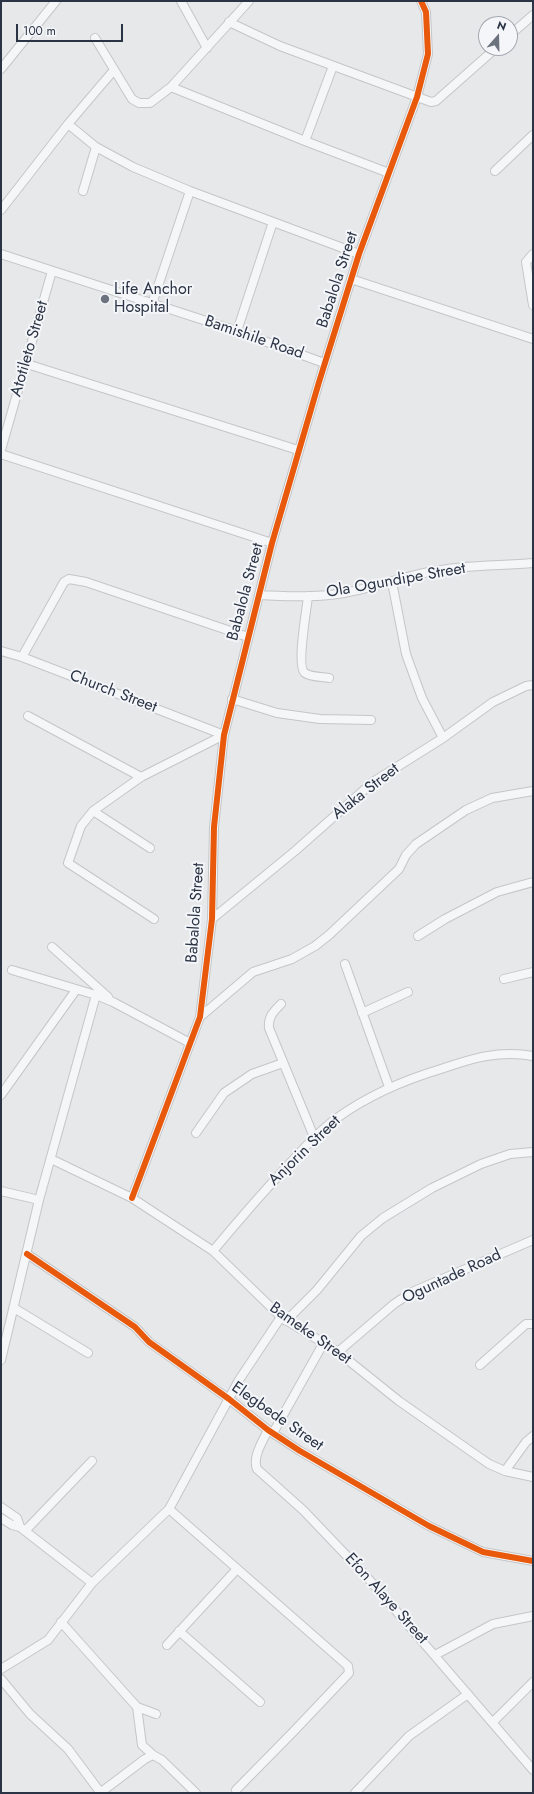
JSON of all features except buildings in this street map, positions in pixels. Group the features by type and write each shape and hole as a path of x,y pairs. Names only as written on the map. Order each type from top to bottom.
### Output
{"street":[{"path":"1,69 56,1"},
{"path":"181,1 207,48"},
{"path":"95,38 132,99 139,103 150,103 171,87 249,1"},
{"name":"Babalola Street","path":"132,1198 200,1017 212,918 214,827 224,735 272,543 324,363 359,254 417,97 428,54 426,12 421,1"},
{"path":"518,28 533,15"},
{"path":"229,22 280,46 427,102 436,101 487,56"},
{"path":"305,141 333,66"},
{"path":"1,210 68,124 114,70"},
{"path":"171,87 389,173"},
{"path":"68,124 96,147 133,167 190,191 359,254"},
{"path":"495,171 533,135"},
{"path":"83,191 96,147"},
{"path":"152,304 190,191"},
{"path":"237,331 273,222"},
{"name":"Bamishile Road","path":"1,254 237,331 324,363"},
{"path":"533,254 526,262 533,305"},
{"name":"Atotileto Street","path":"1,450 27,364 52,271"},
{"path":"351,279 533,339"},
{"path":"27,364 298,450"},
{"path":"1,454 272,543"},
{"name":"Ola Ogundipe Street","path":"260,595 308,596 343,594 425,573 468,567 533,563"},
{"path":"22,657 64,582 69,579 86,582 248,637"},
{"path":"392,582 406,654 422,698 443,738"},
{"path":"308,596 302,651 302,670 306,674 329,678"},
{"name":"Church Street","path":"1,651 22,657 224,735"},
{"name":"Alaka Street","path":"212,918 295,851 373,782 443,738 493,702 526,686 533,685"},
{"path":"232,699 277,713 320,719 371,720"},
{"path":"28,716 141,777"},
{"path":"154,918 68,863 80,826 93,811 141,777 224,735"},
{"path":"200,1017 253,972 292,959 329,935 399,869 406,855 416,844 466,810 492,798 533,791"},
{"path":"93,811 150,848"},
{"path":"418,936 445,919 497,892 533,882"},
{"path":"52,947 113,1002"},
{"path":"346,964 389,1087"},
{"path":"12,970 96,995 113,1002 190,1043"},
{"path":"504,979 533,972"},
{"path":"1,1095 76,990"},
{"path":"362,1013 408,992"},
{"path":"1,1360 39,1200 96,995"},
{"path":"281,1004 272,1013 269,1021 269,1028 314,1137"},
{"name":"Anjorin Street","path":"213,1251 261,1193 314,1137 336,1118 359,1103 389,1087 414,1077 470,1059 515,1053 533,1056"},
{"path":"196,1133 224,1093 252,1074 283,1063"},
{"path":"1,1669 48,1640 92,1582 169,1509 229,1398 283,1319 317,1290 361,1236 383,1218 432,1188 481,1164 510,1154 533,1152"},
{"name":"Bameke Street","path":"51,1159 132,1198 213,1251 283,1319 338,1352 399,1401 489,1464 505,1471 533,1477"},
{"path":"1,1191 39,1200"},
{"name":"Oguntade Road","path":"338,1352 394,1304 412,1292 533,1240"},
{"name":"Elegbede Street","path":"27,1254 135,1327 150,1342 229,1398 270,1432 429,1526 483,1552 533,1561"},
{"path":"14,1308 88,1353"},
{"path":"480,1365 526,1324 533,1324"},
{"name":"Efon Alaye Street","path":"323,1344 256,1458 255,1464 257,1469 303,1510 356,1565 533,1770"},
{"path":"505,1471 526,1442 533,1436"},
{"path":"23,1529 92,1461"},
{"path":"1,1508 17,1518 23,1529"},
{"path":"169,1509 350,1669 349,1673 236,1790"},
{"path":"1,1518 12,1525 23,1529 92,1582"},
{"path":"166,1645 237,1569"},
{"path":"435,1655 493,1624 533,1616"},
{"path":"61,1622 137,1706 156,1714"},
{"path":"179,1632 260,1702"},
{"path":"1,1679 30,1714 68,1749 100,1793 153,1755"},
{"path":"493,1722 533,1682"},
{"path":"355,1793 409,1736 468,1694"},
{"path":"137,1706 142,1745 153,1755 162,1760 196,1793"}],"cycle path":[{"path":"132,1198 200,1017 212,919 214,827 224,735 272,543 319,382 359,254 417,97 428,54 426,12 421,1"},
{"path":"27,1254 135,1327 149,1342 229,1399 268,1430 300,1451 429,1526 483,1552 533,1561"}],"place":[{"name":"Life Anchor Hospital","path":"105,299"}]}
